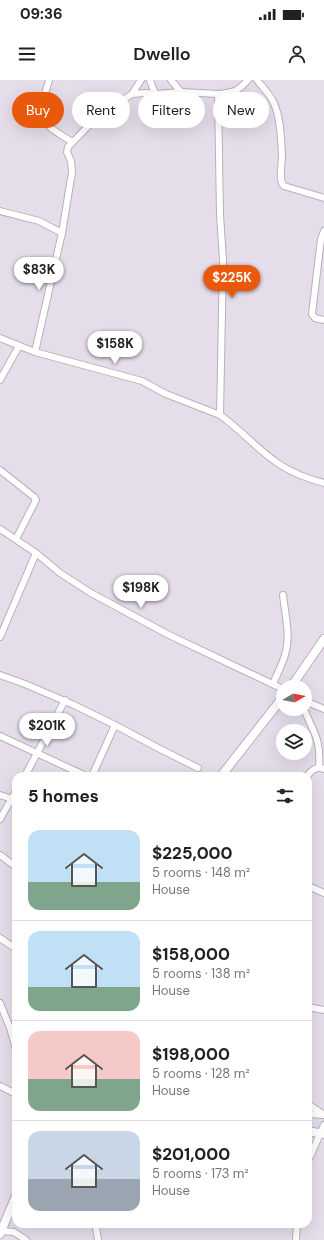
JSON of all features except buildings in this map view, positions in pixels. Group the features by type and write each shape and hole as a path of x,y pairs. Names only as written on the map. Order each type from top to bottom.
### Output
{"street":[{"path":"49,80 44,102 44,116 46,123 50,128 72,142"},
{"path":"35,352 62,233 72,172 71,161 67,152 68,147 97,117 132,94 141,80"},
{"path":"150,80 154,92"},
{"path":"171,80 180,92"},
{"path":"235,92 239,90 248,80"},
{"path":"257,80 272,100 277,114 280,136 282,183 284,186 324,198"},
{"path":"132,94 138,94"},
{"path":"219,128 220,215 223,260 220,415"},
{"path":"0,211 39,221 62,233"},
{"path":"324,231 312,314 318,319 324,320"},
{"path":"0,338 35,352 142,382 166,394 220,415 236,426 262,452 280,466 324,483"},
{"path":"0,380 19,346"},
{"path":"0,470 36,500 16,539"},
{"path":"0,529 36,553 60,574 91,593 168,635 276,686"},
{"path":"0,637 36,553"},
{"path":"273,684 286,654 287,646 288,635 283,595"},
{"path":"296,680 324,639"},
{"path":"0,676 64,700 198,768"},
{"path":"27,772 64,700"},
{"path":"312,703 324,709"},
{"path":"224,772 276,706"},
{"path":"307,716 318,741 322,768 313,769 310,772"},
{"path":"94,772 115,725"},
{"path":"0,736 38,752 78,772"},
{"path":"0,795 12,798"},
{"path":"0,819 12,802"},
{"path":"0,855 12,864"},
{"path":"312,888 324,893"},
{"path":"0,938 12,946"},
{"path":"0,1003 12,1035"},
{"path":"312,1008 324,1010"},
{"path":"0,1086 12,1092"},
{"path":"312,1107 324,1115"},
{"path":"312,1114 324,1115"},
{"path":"312,1154 323,1133 324,1125"},
{"path":"312,1132 323,1133"},
{"path":"12,1206 1,1233 14,1232 26,1240"},
{"path":"96,1228 98,1240"},
{"path":"296,1240 297,1228"}]}
